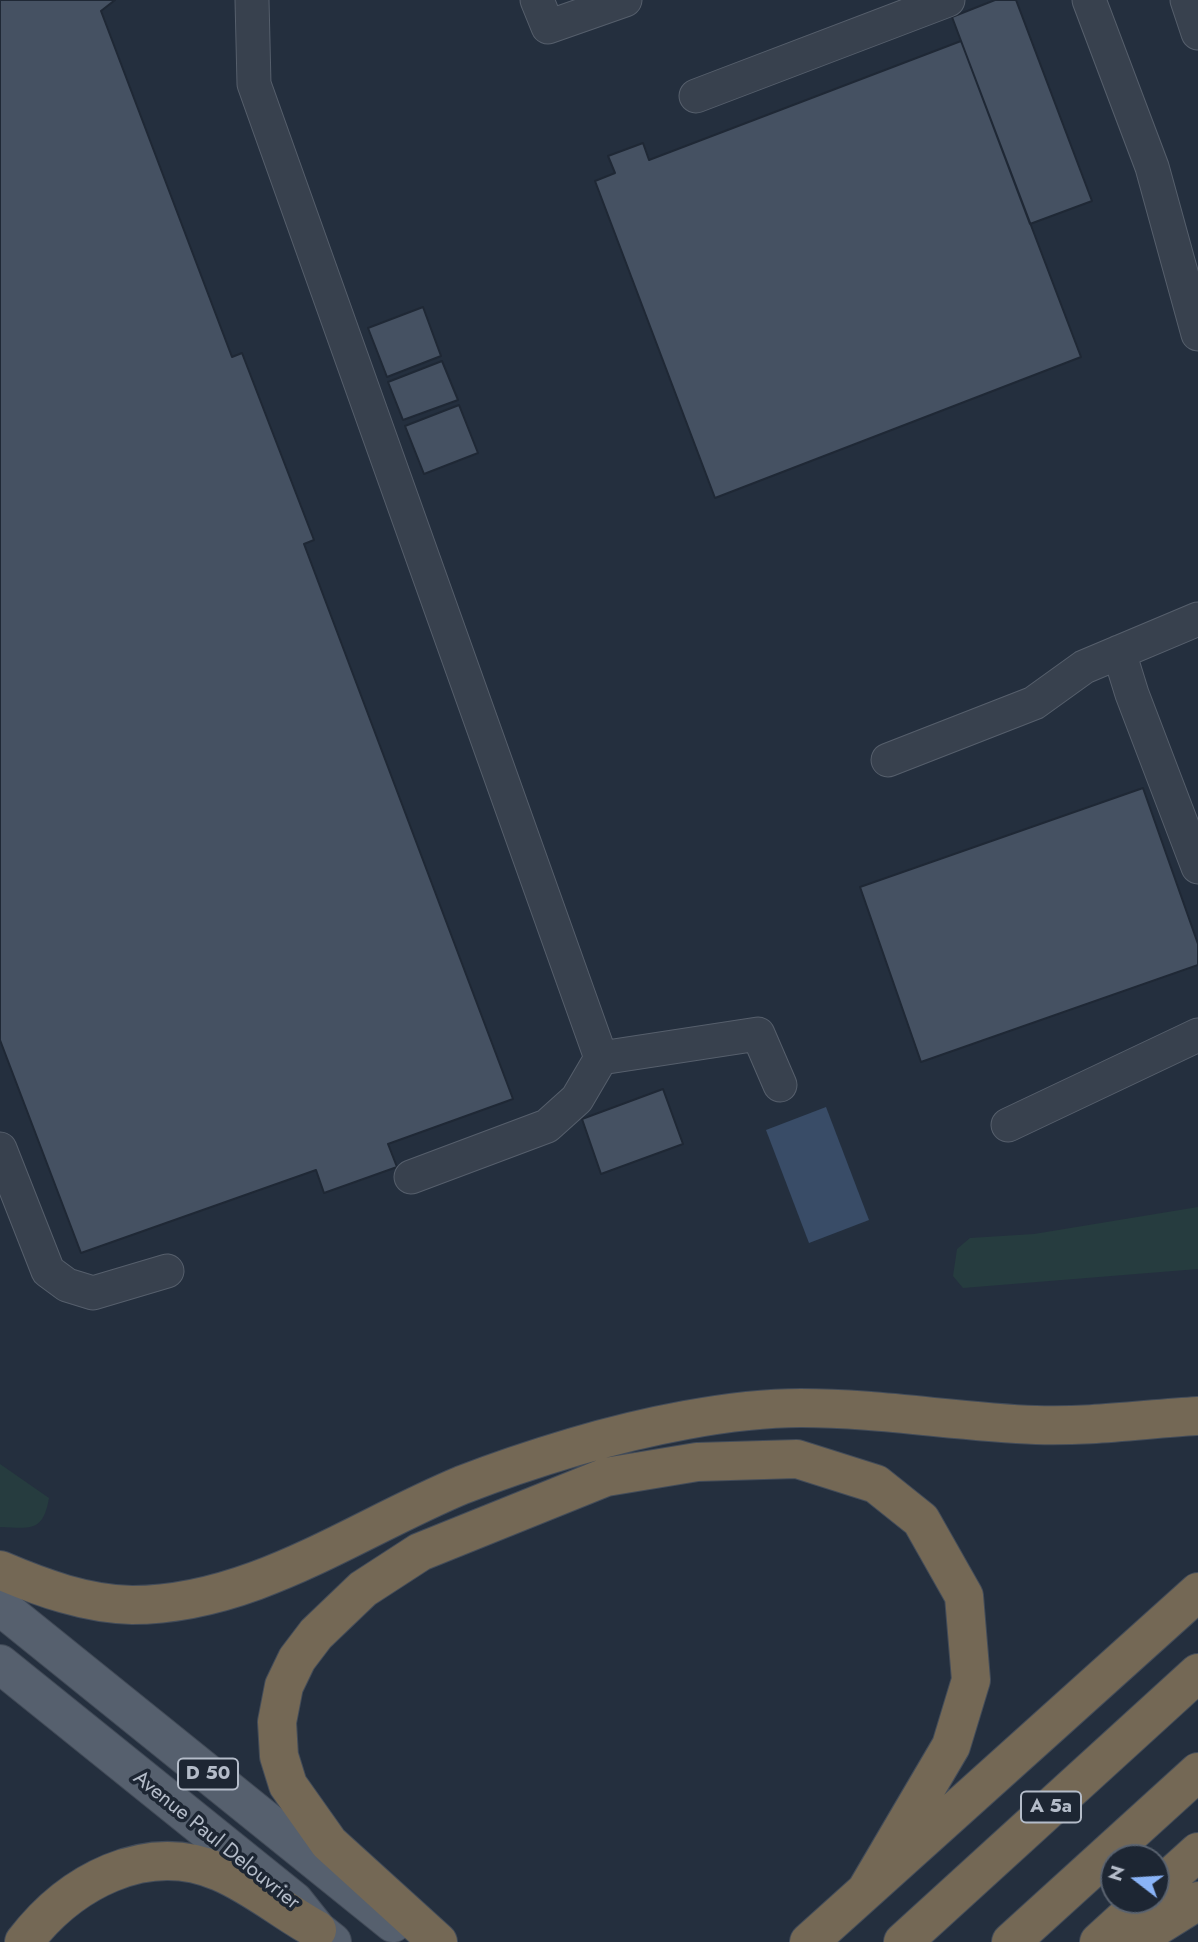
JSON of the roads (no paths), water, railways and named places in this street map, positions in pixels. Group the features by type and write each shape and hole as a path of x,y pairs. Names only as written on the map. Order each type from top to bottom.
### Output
{"highway":[{"path":"0,1570 92,1601 140,1604 204,1597 247,1585 462,1485 575,1447 696,1419 799,1408 1040,1425 1198,1416"},
{"path":"438,1942 329,1843 288,1786 278,1756 278,1722 285,1686 297,1659 316,1634 355,1596 420,1552 606,1477 697,1462 797,1459 876,1484 921,1520 964,1596 971,1680 951,1746 867,1889"},
{"path":"809,1942 1198,1592"},
{"name":"A 5a","path":"903,1942 1198,1673"},
{"path":"1011,1942 1198,1772"},
{"path":"1170,1877 1198,1852"},
{"path":"24,1942 43,1916 100,1876 128,1866 159,1861 218,1871 249,1886 285,1913 325,1936"},
{"path":"1132,1942 1198,1900"},
{"path":"1099,1942 1130,1914"}],"main road":[{"name":"D 50","path":"0,1605 416,1942"},
{"name":"Avenue Paul Delouvrier","path":"0,1664 294,1901 325,1936"}],"lane":[{"path":"252,0 254,84 601,1058 577,1099 547,1126 411,1177"},
{"path":"537,0 548,27 625,0"},
{"path":"696,96 948,0"},
{"path":"1089,0 1152,167 1198,334"},
{"path":"1186,0 1198,33"},
{"path":"888,760 1034,703 1084,667 1198,620"},
{"path":"1119,652 1132,694 1198,867"},
{"path":"601,1058 758,1034 780,1085"},
{"path":"1009,1125 1198,1035"},
{"path":"0,1149 48,1271 67,1285 93,1293 167,1271"}],"water":[{"path":"826,1107 869,1220 809,1243 766,1130"}]}
